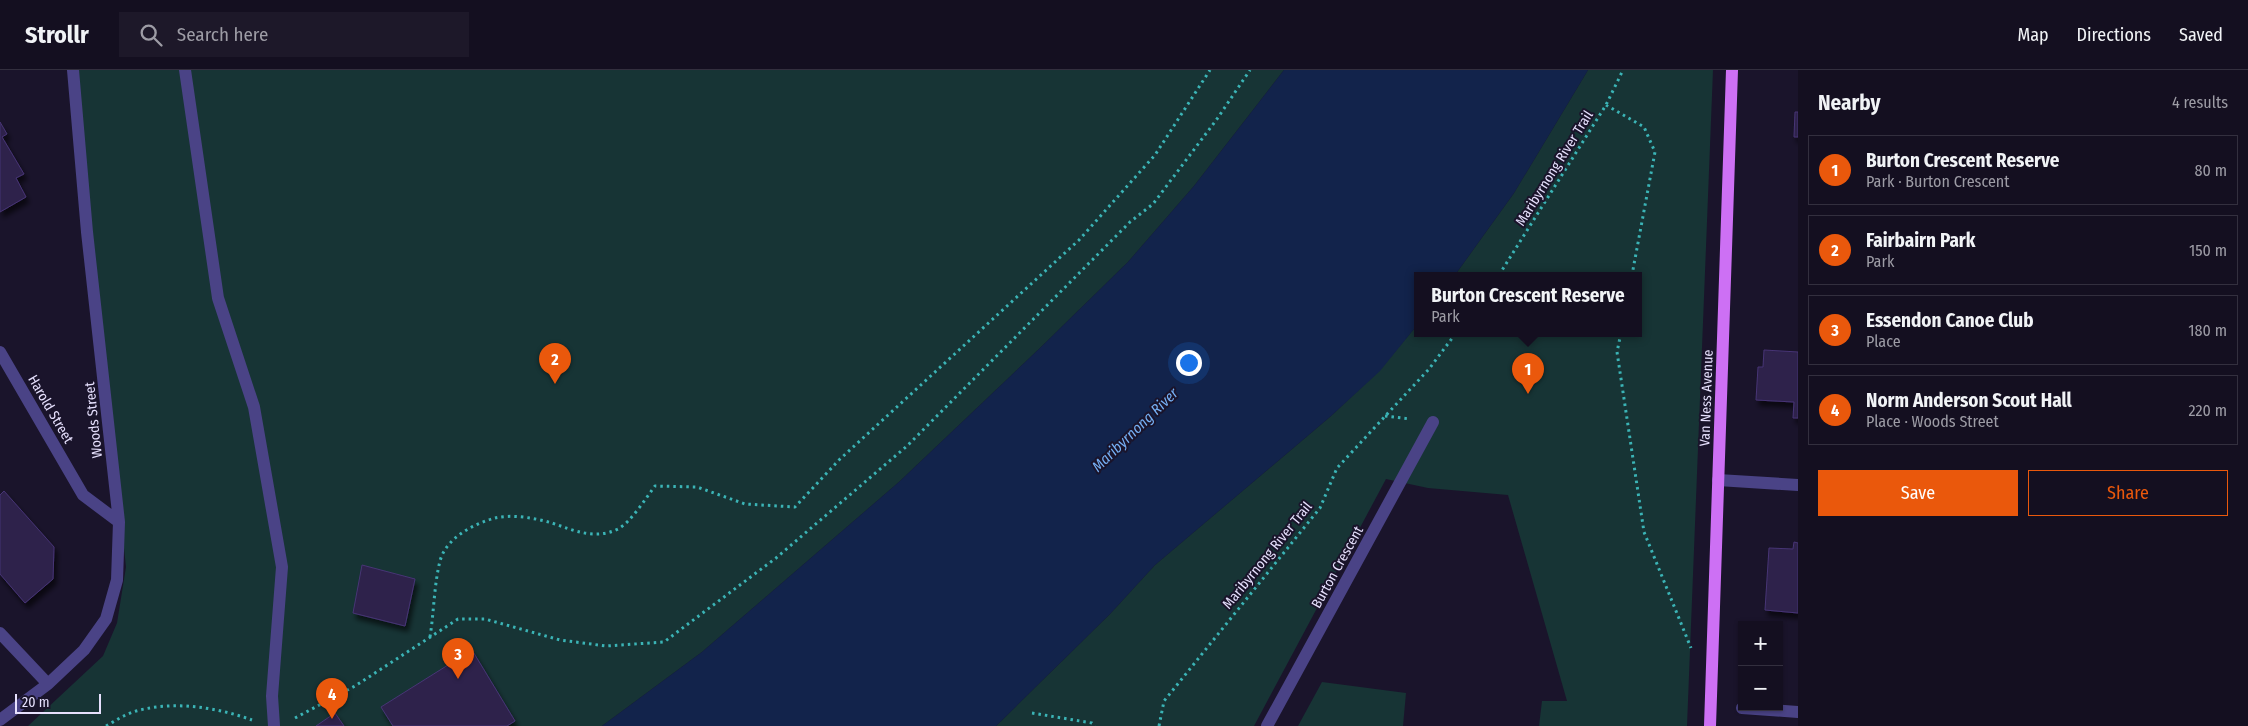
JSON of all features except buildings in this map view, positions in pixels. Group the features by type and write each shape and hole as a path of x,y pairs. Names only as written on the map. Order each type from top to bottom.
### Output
{"main road":[{"name":"Van Ness Avenue","path":"1710,726 1732,70"}],"street":[{"name":"Woods Street","path":"0,720 48,684 84,650 106,619 117,580 119,522 87,232 73,70"},
{"path":"185,70 218,298 254,407 282,567 272,696 274,726"},
{"name":"Harold Street","path":"0,352 83,496 119,522"},
{"name":"Burton Crescent","path":"1267,726 1433,422"},
{"path":"1718,480 1798,485"},
{"path":"0,633 48,684"},
{"path":"1783,711 1798,712"}],"path":[{"path":"430,637 441,559 457,535 496,518 529,518 550,522 577,532 597,536 619,528 638,509 655,486 697,487 745,504 795,507 838,460 1080,240 1155,156 1210,70"},
{"path":"287,722 355,686 458,619 485,620 560,640 606,646 664,642 776,558 908,446 1130,222 1153,204 1217,119 1250,70"},
{"name":"Maribyrnong River Trail","path":"1501,272 1606,105 1623,70"},
{"path":"1606,105 1644,126 1656,152 1633,272"},
{"name":"Maribyrnong River Trail","path":"1159,726 1164,701 1320,508 1336,468 1429,369 1453,337"},
{"path":"1620,337 1618,352 1644,532 1693,655"},
{"path":"106,726 133,712 168,706 229,713 260,723"},
{"path":"1032,713 1092,723 1096,726"}],"green space":[{"path":"73,70 1284,70 1194,186 1128,262 1039,349 899,482 702,652 602,726 28,726 103,656 117,623 126,567"},
{"path":"1588,70 1713,70 1687,726 1539,726 1542,701 1567,701 1508,495 1428,488 1386,479 1254,726 996,726 1110,614 1155,565 1331,416 1379,371 1414,329 1414,337 1642,337 1642,272 1457,272 1514,193"},
{"path":"1322,682 1406,693 1403,726 1298,726"}],"water":[{"name":"Maribyrnong River","path":"1284,70 1588,70 1514,193 1457,272 1414,272 1414,329 1380,371 1331,416 1155,565 1110,614 996,726 602,726 702,652 899,482 1128,262 1194,186"}],"place":[{"name":"Fairbairn Park","path":"555,384"},
{"name":"Burton Crescent Reserve","path":"1528,394"},
{"name":"Essendon Canoe Club","path":"458,679"},
{"name":"Norm Anderson Scout Hall","path":"332,719"}]}
